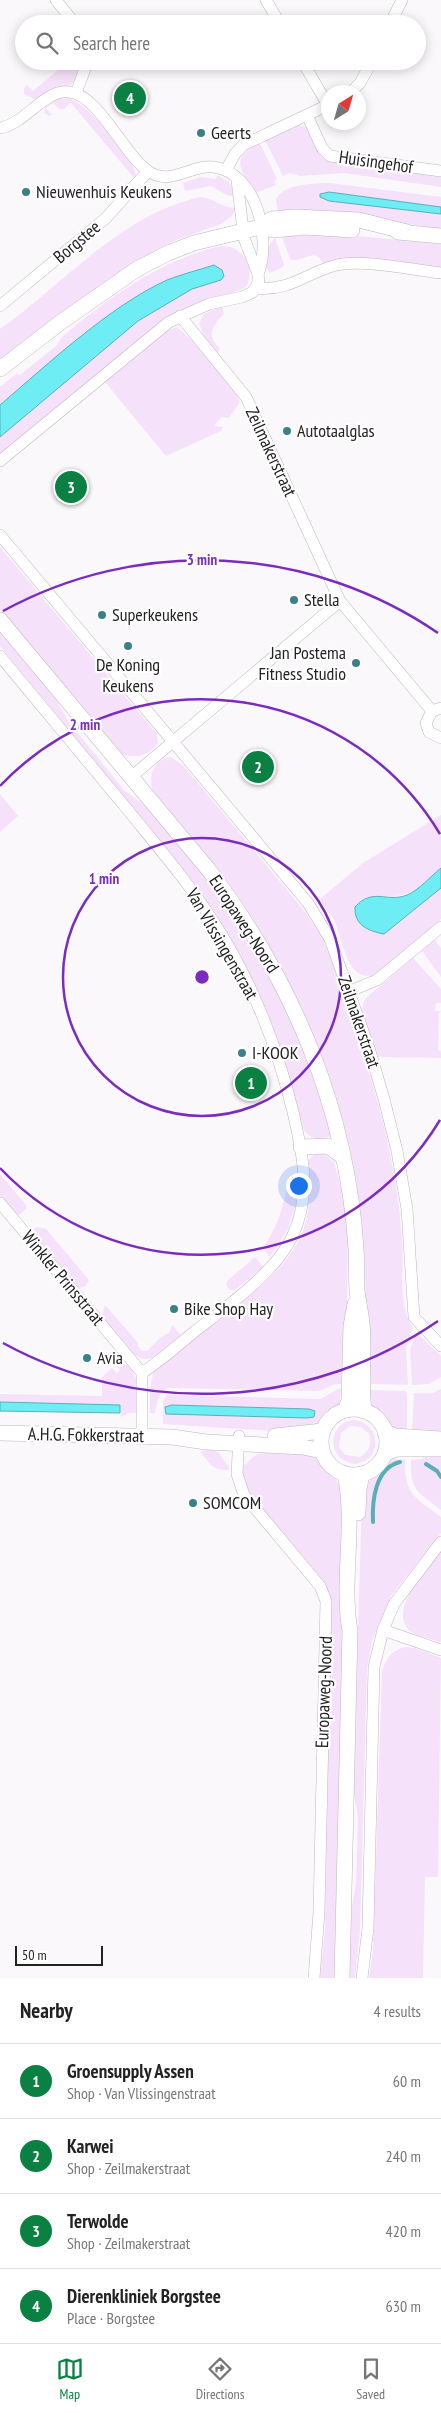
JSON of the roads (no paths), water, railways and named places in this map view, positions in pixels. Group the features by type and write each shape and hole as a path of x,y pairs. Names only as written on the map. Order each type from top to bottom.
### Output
{"main road":[{"path":"0,369 137,269 168,253 194,243 260,226 274,230 305,227 386,233 407,232 441,236"},
{"path":"0,381 98,297"},
{"name":"Europaweg-Noord","path":"0,620 233,902 272,965 303,1030 324,1087 343,1156 356,1248 357,1291 362,1324 362,1395 364,1411"},
{"path":"301,1147 328,1146 343,1156"},
{"name":"Europaweg-Noord","path":"346,1410 350,1388 351,1326 357,1291"},
{"path":"346,1410 364,1411 377,1419 385,1432 385,1452 376,1466 362,1474 345,1474 331,1465 322,1451 323,1431 332,1418 346,1410"},
{"name":"A.H.G. Fokkerstraat","path":"238,1440 288,1437 323,1431"},
{"path":"385,1432 395,1436 441,1439"},
{"name":"A.H.G. Fokkerstraat","path":"0,1433 172,1437 195,1435 303,1447 322,1451"},
{"path":"385,1452 397,1449 441,1449"},
{"name":"Europaweg-Noord","path":"342,1978 350,1631 347,1611 348,1488 345,1474"},
{"name":"Europaweg-Noord","path":"350,1631 355,1612 359,1489 362,1474"}],"street":[{"path":"56,0 68,15"},
{"path":"266,0 275,15"},
{"path":"394,15 402,0"},
{"path":"76,93 85,70"},
{"path":"307,70 321,93"},
{"path":"358,85 367,70"},
{"path":"0,128 20,121 53,94 68,91 76,93 92,106 148,171 168,178 206,167 226,170 250,192 257,210 262,263 258,274"},
{"path":"226,170 235,154 244,145 321,108"},
{"name":"Huisingehof","path":"307,115 322,148 330,156 441,171"},
{"name":"Borgstee","path":"0,306 106,218 148,171"},
{"path":"0,461 159,329 180,316 209,304 242,297 256,288 259,281 258,274 242,230 237,180"},
{"path":"256,288 269,290 281,288 329,267 353,263 441,274"},
{"name":"Zeilmakerstraat","path":"180,316 246,397 340,601 437,709 426,718 427,728 433,736 441,738"},
{"name":"Zeilmakerstraat","path":"0,535 316,914 330,939 350,991 382,1090 397,1151 408,1228 414,1317 441,1346"},
{"path":"131,777 340,601"},
{"name":"Van Vlissingenstraat","path":"0,656 164,854 214,923 250,989 270,1038 291,1103 301,1147 305,1173 304,1195 299,1218 286,1247 264,1274 142,1373"},
{"path":"350,991 377,980 441,927"},
{"name":"Winkler Prinsstraat","path":"0,1203 142,1373"},
{"path":"142,1373 142,1436"},
{"name":"Europaweg-Noord","path":"238,1440 237,1474 244,1495 320,1586 326,1601 319,1912 314,1978"},
{"path":"362,1978 368,1921 374,1667 383,1630 394,1604 441,1542"},
{"path":"383,1630 441,1650"}],"water":[{"path":"329,192 441,207 441,214 329,201 320,197 320,194"},
{"path":"214,265 222,270 224,276 221,280 192,289 138,321 0,437 0,405 80,337 145,291 167,280"},
{"path":"441,868 441,888 384,934 368,929 360,923 355,913 355,907 362,901 374,897 400,897 407,895"},
{"path":"0,1402 120,1405 120,1413 0,1411"},
{"path":"172,1405 309,1409 315,1411 314,1417 307,1418 166,1414 165,1407"}],"waterway":[{"path":"373,1522 373,1505 380,1478 392,1465 400,1462"},
{"path":"426,1464 437,1471 441,1477"}],"place":[{"name":"Dierenkliniek Borgstee","path":"130,98"},
{"name":"Geerts","path":"201,133"},
{"name":"Nieuwenhuis Keukens","path":"26,192"},
{"name":"Autotaalglas","path":"287,431"},
{"name":"Terwolde","path":"71,487"},
{"name":"Stella","path":"294,600"},
{"name":"Superkeukens","path":"102,615"},
{"name":"De Koning Keukens","path":"128,646"},
{"name":"Jan Postema Fitness Studio","path":"356,663"},
{"name":"Karwei","path":"258,767"},
{"name":"I-KOOK","path":"242,1053"},
{"name":"Groensupply Assen","path":"251,1083"},
{"name":"Bike Shop Hay","path":"174,1309"},
{"name":"Avia","path":"87,1358"},
{"name":"SOMCOM","path":"193,1503"}]}
